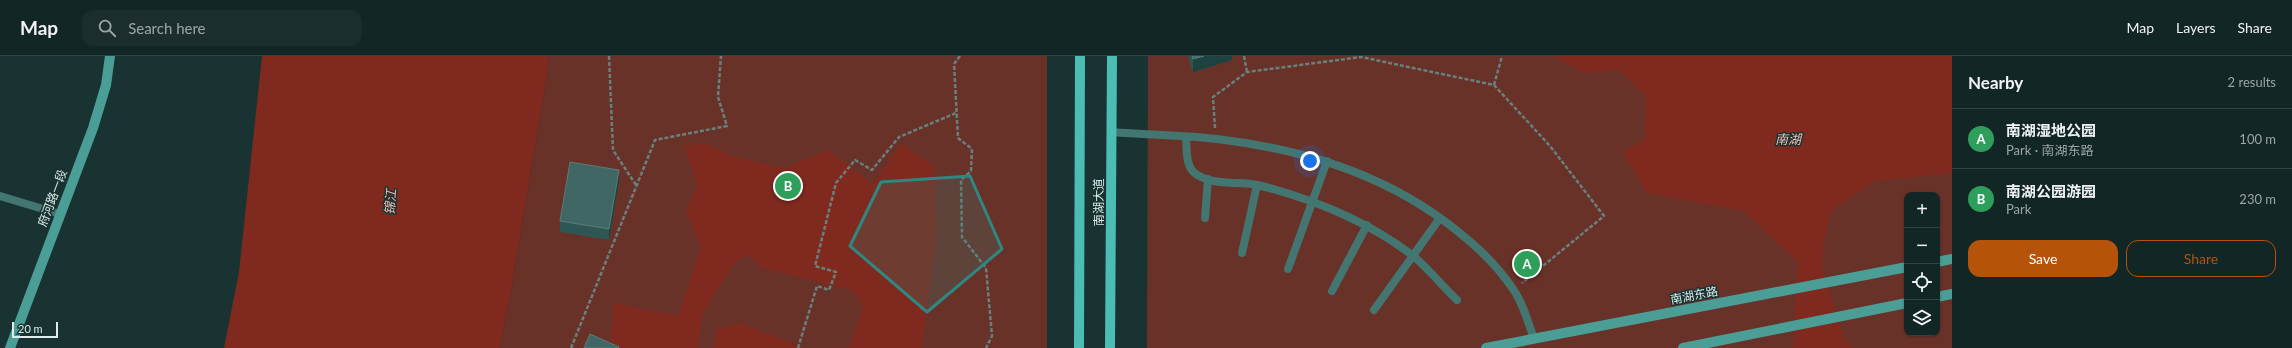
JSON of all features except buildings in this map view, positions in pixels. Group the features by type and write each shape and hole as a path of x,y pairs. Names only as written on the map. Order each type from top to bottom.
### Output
{"main road":[{"name":"府河路一段","path":"10,348 93,128 106,85 110,56"},
{"name":"南湖大道","path":"1079,348 1080,56"},
{"name":"南湖大道","path":"1110,348 1112,56"},
{"path":"1940,261 1952,259"},
{"name":"南湖东路","path":"1486,348 1904,268"},
{"path":"1940,296 1952,294"},
{"path":"1683,348 1904,304"}],"lane":[{"path":"1112,132 1216,139 1288,151 1327,161 1362,174 1406,195 1480,248 1514,289 1534,339"},
{"path":"1186,137 1188,163 1195,174 1208,179 1257,185 1312,202 1367,225 1413,256 1457,300"},
{"path":"1288,268 1327,161"},
{"path":"1205,218 1208,179"},
{"path":"1242,253 1257,185"},
{"path":"0,196 60,214"},
{"path":"1374,310 1440,218"},
{"path":"1332,291 1367,225"}],"path":[{"path":"609,56 613,150 637,185"},
{"path":"571,348 655,140 727,126 718,97 721,56"},
{"path":"960,56 954,64 958,138 972,150 971,171 961,180 962,237 986,268 992,336 986,348"},
{"path":"1244,56 1247,72"},
{"path":"1216,139 1213,97 1247,72 1361,56 1494,84 1550,146 1604,216 1514,289"},
{"path":"1494,84 1502,56"},
{"path":"798,348 816,286 829,290 836,272 815,266 836,183 855,160 872,170 898,137 956,113"}],"highlighted area":[{"path":"970,176 1002,249 927,312 850,246 881,182"}],"shaded area":[{"path":"549,56 1047,56 1047,348 500,348 510,297 547,76"},
{"path":"1148,56 1952,56 1952,348 1147,348"}],"water":[{"name":"锦江","path":"262,56 549,56 547,76 510,297 500,348 224,348 239,272"},
{"name":"南湖","path":"1554,56 1952,56 1952,173 1875,181 1832,210 1823,242 1822,269 1845,340 1853,348 1793,348 1798,262 1744,211 1647,193 1623,152 1645,139 1646,96 1619,70 1583,73"},
{"path":"704,143 735,157 785,168 828,150 873,184 901,144 934,166 937,229 922,348 847,348 851,344 863,306 852,290 762,268 749,255 735,262 703,312 698,348 614,348 610,346 614,303 678,316 701,247 686,211 697,185 685,146"},
{"path":"741,323 803,348 714,348 716,329"}],"place":[{"name":"南湖公园游园","path":"788,186"},
{"name":"南湖湿地公园","path":"1527,264"}]}
